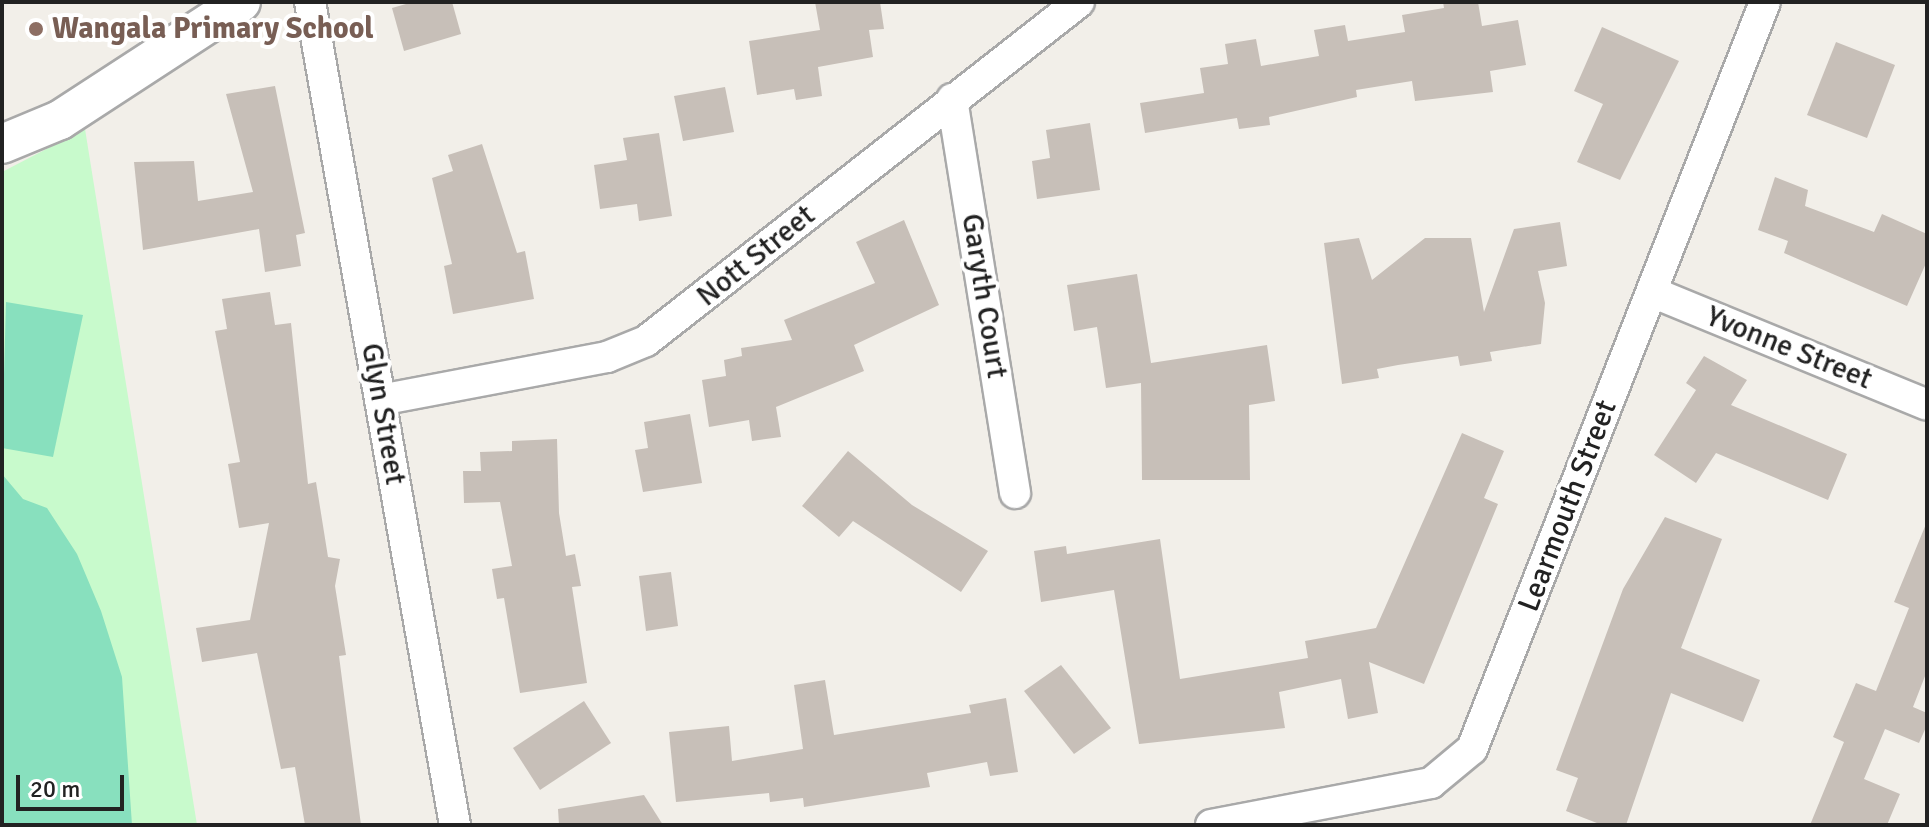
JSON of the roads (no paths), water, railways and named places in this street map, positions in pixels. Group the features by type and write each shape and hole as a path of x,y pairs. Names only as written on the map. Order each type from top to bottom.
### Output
{"street":[{"path":"2,144 60,120 241,2"},
{"name":"Glyn Street","path":"310,2 455,825"},
{"name":"Nott Street","path":"380,400 607,357 646,341 1079,2"},
{"name":"Learmouth Street","path":"1211,825 1388,796 1455,770 1484,723 1765,2"},
{"name":"Garyth Court","path":"952,99 1015,493"},
{"name":"Yvonne Street","path":"1652,292 1927,405"}],"place":[{"name":"Wangala Primary School","path":"36,29"}]}
